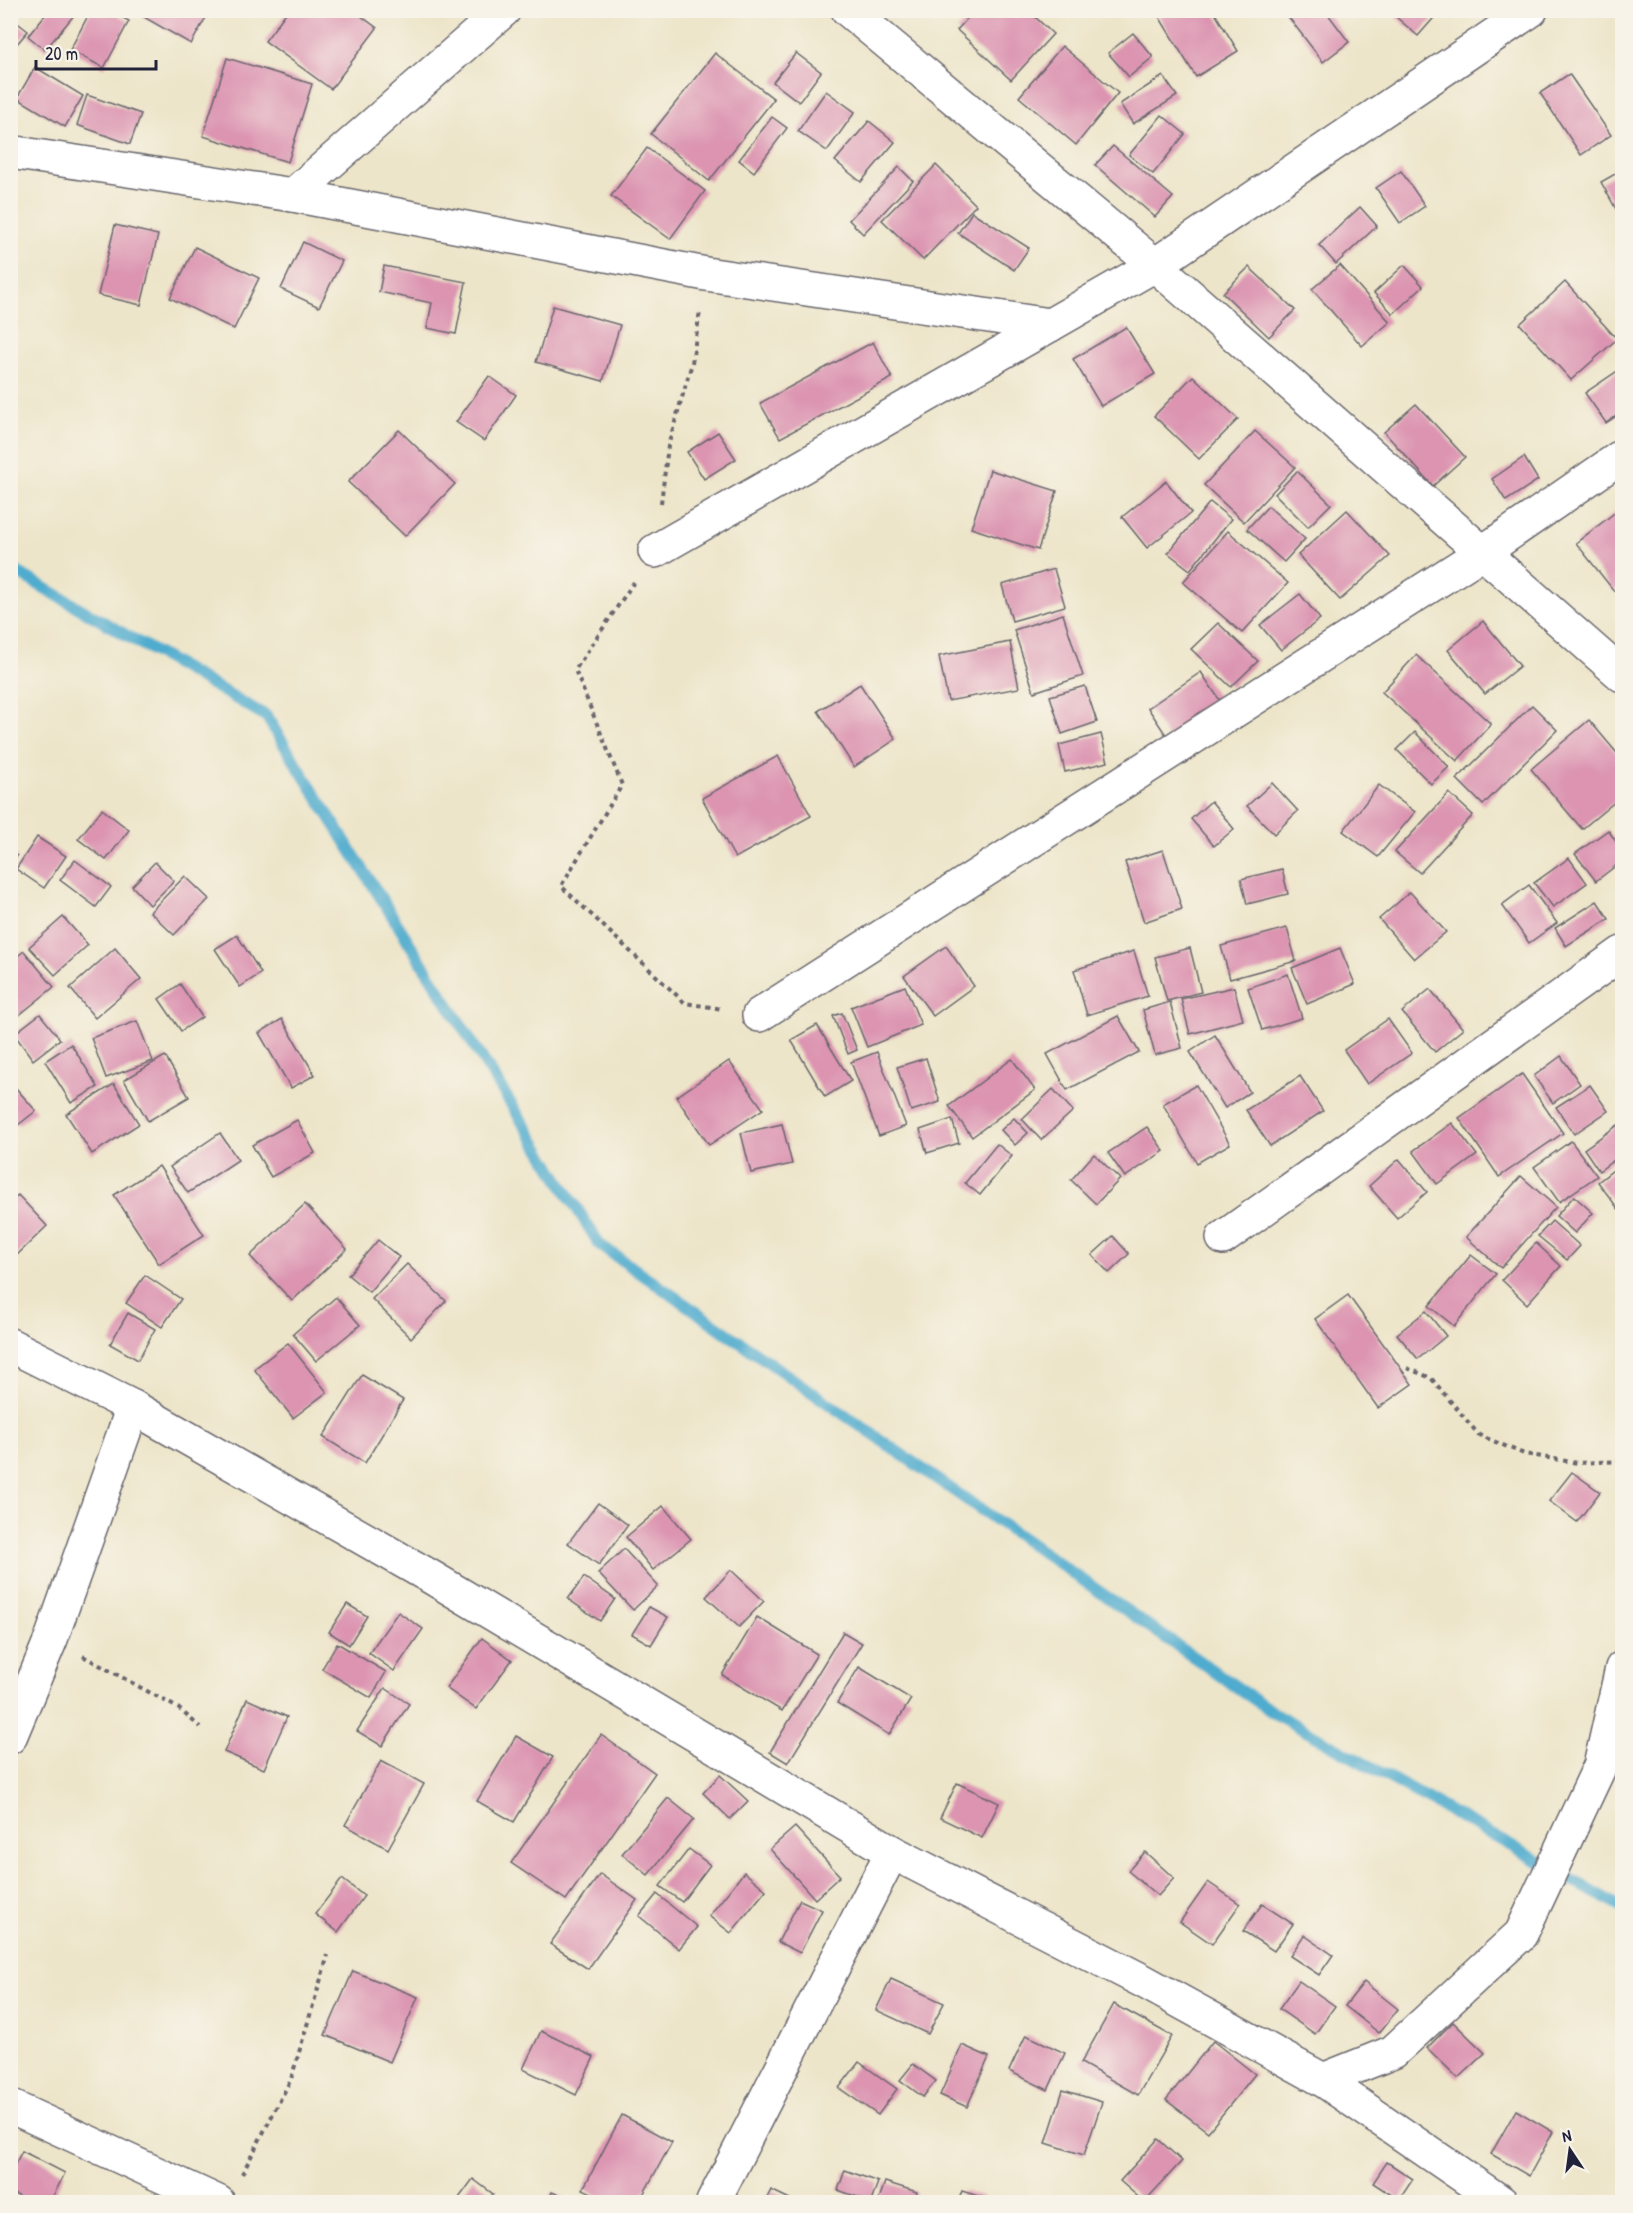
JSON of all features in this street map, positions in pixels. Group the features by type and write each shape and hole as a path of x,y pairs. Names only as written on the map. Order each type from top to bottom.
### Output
{"street":[{"path":"293,195 504,10"},
{"path":"848,10 1155,265 1623,675"},
{"path":"655,550 1155,265 1532,10"},
{"path":"10,152 293,195 706,274 1050,325"},
{"path":"759,1016 1483,552 1623,456"},
{"path":"1223,1238 1623,953"},
{"path":"10,1345 133,1407 431,1577 892,1852 1143,1981 1323,2079 1501,2202"},
{"path":"10,1737 51,1639 133,1407"},
{"path":"1323,2079 1393,2052 1521,1934 1600,1766 1623,1668"},
{"path":"713,2202 892,1852"},
{"path":"10,2106 228,2192"}],"path":[{"path":"706,274 692,363 668,446 655,550 575,670 622,785 561,886 685,1003 759,1016"},
{"path":"1407,1368 1431,1378 1479,1435 1524,1454 1578,1463 1623,1461"},
{"path":"51,1639 178,1708 200,1727"},
{"path":"228,2192 291,2079 328,1955"}],"building":[{"path":"49,10 71,10 75,14 45,50 28,36"},
{"path":"91,10 108,10 129,21 104,68 70,50"},
{"path":"145,10 210,10 191,44 142,16"},
{"path":"288,10 353,10 377,28 331,89 265,41"},
{"path":"975,10 1028,10 1053,34 1011,80 957,30"},
{"path":"1110,10 1124,10 1117,17"},
{"path":"1155,10 1213,10 1238,51 1196,77"},
{"path":"1283,10 1325,10 1349,42 1323,62"},
{"path":"1388,10 1437,10 1439,12 1418,36"},
{"path":"10,17 28,31 10,52"},
{"path":"1133,33 1153,57 1129,77 1108,53"},
{"path":"1062,46 1118,93 1076,145 1019,97"},
{"path":"715,53 774,99 709,181 651,134"},
{"path":"796,53 821,72 799,102 773,82"},
{"path":"227,58 312,84 288,162 203,136"},
{"path":"35,67 83,96 65,127 17,98"},
{"path":"1569,74 1611,135 1581,155 1540,93"},
{"path":"1163,76 1177,96 1133,124 1120,104"},
{"path":"826,91 855,112 827,151 798,131"},
{"path":"87,95 141,114 130,144 77,125"},
{"path":"1162,115 1185,134 1153,174 1129,155"},
{"path":"772,117 787,128 754,172 739,160"},
{"path":"869,121 895,142 861,182 835,161"},
{"path":"1113,146 1173,197 1155,217 1095,165"},
{"path":"647,148 705,191 670,239 611,196"},
{"path":"936,165 976,205 923,260 882,220"},
{"path":"899,167 913,181 863,234 849,220"},
{"path":"1622,170 1622,220 1601,182"},
{"path":"1401,171 1425,206 1400,223 1376,188"},
{"path":"1360,207 1377,226 1336,264 1319,245"},
{"path":"972,212 1029,248 1014,270 958,233"},
{"path":"115,225 158,235 141,305 98,295"},
{"path":"303,242 342,261 319,307 281,289"},
{"path":"195,247 259,278 234,329 170,298"},
{"path":"1340,265 1390,322 1362,346 1312,289"},
{"path":"1404,265 1423,286 1393,314 1374,293"},
{"path":"384,266 466,282 456,334 427,328 432,303 379,292"},
{"path":"1249,267 1295,310 1269,337 1223,293"},
{"path":"1565,282 1617,339 1571,380 1520,324"},
{"path":"553,306 620,325 603,381 536,362"},
{"path":"1126,327 1155,374 1101,406 1073,359"},
{"path":"873,342 892,378 780,438 760,403"},
{"path":"1622,368 1622,412 1606,423 1585,393"},
{"path":"489,376 516,395 484,441 456,422"},
{"path":"1193,376 1238,419 1199,459 1154,416"},
{"path":"1416,404 1465,457 1433,486 1384,432"},
{"path":"399,430 455,484 405,536 348,482"},
{"path":"1255,431 1295,467 1244,522 1204,485"},
{"path":"718,432 736,459 704,479 687,452"},
{"path":"1524,457 1538,480 1506,501 1492,479"},
{"path":"990,470 1057,491 1038,550 971,528"},
{"path":"1297,471 1331,504 1308,527 1275,494"},
{"path":"1166,481 1191,513 1147,548 1122,517"},
{"path":"1210,502 1231,519 1190,570 1168,553"},
{"path":"1268,506 1305,539 1284,562 1247,529"},
{"path":"1622,507 1622,585 1614,591 1576,543"},
{"path":"1347,510 1390,556 1340,600 1298,555"},
{"path":"1228,531 1288,583 1242,633 1183,582"},
{"path":"1054,569 1065,606 1012,621 1002,585"},
{"path":"1300,594 1320,619 1281,650 1260,625"},
{"path":"1063,614 1083,676 1034,692 1014,630"},
{"path":"1483,621 1520,666 1485,694 1448,650"},
{"path":"1218,623 1258,661 1231,687 1191,649"},
{"path":"1010,642 1019,688 948,701 939,656"},
{"path":"1416,655 1491,724 1457,761 1382,692"},
{"path":"1201,672 1221,702 1168,738 1148,708"},
{"path":"860,684 896,739 854,767 818,711"},
{"path":"1085,686 1097,722 1062,734 1050,696"},
{"path":"1532,705 1557,730 1483,805 1457,779"},
{"path":"1589,720 1622,759 1622,796 1582,829 1531,769"},
{"path":"1415,732 1449,767 1431,784 1397,750"},
{"path":"1101,734 1108,762 1065,772 1059,745"},
{"path":"778,756 811,816 735,858 702,798"},
{"path":"1272,783 1298,811 1274,834 1247,806"},
{"path":"1379,785 1415,812 1378,857 1343,831"},
{"path":"1449,793 1473,815 1420,873 1395,852"},
{"path":"1211,801 1234,829 1214,846 1191,819"},
{"path":"102,809 129,830 106,860 78,839"},
{"path":"1608,830 1622,850 1622,861 1596,881 1575,854"},
{"path":"37,837 66,856 44,888 16,869"},
{"path":"1163,850 1182,909 1144,922 1125,862"},
{"path":"10,852 17,856 10,864"},
{"path":"1569,858 1587,883 1553,907 1534,883"},
{"path":"75,860 111,887 96,907 60,880"},
{"path":"155,862 174,881 150,905 132,886"},
{"path":"1282,869 1288,894 1247,904 1241,879"},
{"path":"185,876 209,899 174,935 150,912"},
{"path":"1529,885 1557,923 1529,943 1502,905"},
{"path":"1410,892 1446,932 1414,959 1379,919"},
{"path":"1597,901 1609,919 1566,946 1555,928"},
{"path":"63,917 88,945 55,975 29,947"},
{"path":"1287,928 1296,961 1230,979 1221,946"},
{"path":"237,935 261,973 240,987 215,949"},
{"path":"946,946 974,986 933,1016 904,976"},
{"path":"115,948 141,979 95,1018 70,988"},
{"path":"1190,948 1201,992 1167,1001 1155,957"},
{"path":"1340,948 1355,984 1307,1004 1292,968"},
{"path":"24,951 54,987 18,1016 10,1007 10,962"},
{"path":"1134,951 1148,996 1087,1015 1074,970"},
{"path":"1288,974 1302,1018 1262,1030 1248,988"},
{"path":"180,984 202,1017 181,1031 159,999"},
{"path":"905,986 921,1025 867,1047 851,1007"},
{"path":"1234,987 1243,1020 1190,1034 1181,999"},
{"path":"1430,989 1463,1029 1435,1052 1402,1012"},
{"path":"1170,1002 1182,1048 1155,1055 1143,1010"},
{"path":"842,1013 857,1050 848,1054 833,1016"},
{"path":"40,1014 60,1039 33,1060 14,1034"},
{"path":"1118,1016 1139,1052 1067,1090 1047,1054"},
{"path":"282,1019 315,1075 291,1088 259,1033"},
{"path":"1388,1019 1412,1053 1367,1084 1344,1050"},
{"path":"137,1021 153,1061 106,1078 91,1038"},
{"path":"817,1025 851,1081 825,1097 791,1040"},
{"path":"1215,1035 1250,1092 1225,1108 1190,1052"},
{"path":"71,1044 98,1087 71,1103 45,1061"},
{"path":"877,1052 906,1126 879,1136 851,1062"},
{"path":"165,1056 189,1097 148,1121 124,1080"},
{"path":"1561,1056 1580,1084 1553,1103 1534,1076"},
{"path":"926,1058 940,1102 911,1111 897,1067"},
{"path":"1012,1059 1035,1090 972,1137 949,1106"},
{"path":"729,1061 763,1109 709,1145 676,1097"},
{"path":"1522,1074 1563,1133 1499,1177 1459,1118"},
{"path":"1300,1076 1323,1111 1270,1146 1246,1110"},
{"path":"114,1084 139,1124 92,1154 66,1114"},
{"path":"1196,1085 1230,1144 1197,1163 1163,1104"},
{"path":"1590,1085 1608,1111 1574,1134 1556,1107"},
{"path":"15,1087 36,1111 18,1125 10,1117 10,1090"},
{"path":"1053,1089 1073,1111 1041,1140 1022,1119"},
{"path":"1014,1118 1028,1133 1015,1145 1001,1130"},
{"path":"952,1119 959,1143 927,1153 920,1130"},
{"path":"297,1120 315,1153 271,1177 252,1145"},
{"path":"1452,1123 1477,1155 1437,1184 1413,1151"},
{"path":"1621,1123 1622,1154 1599,1171 1584,1149"},
{"path":"782,1124 792,1164 751,1173 741,1133"},
{"path":"1147,1127 1164,1151 1125,1177 1108,1153"},
{"path":"220,1133 238,1160 188,1193 170,1167"},
{"path":"1571,1141 1597,1176 1559,1202 1534,1167"},
{"path":"997,1144 1012,1156 980,1195 965,1183"},
{"path":"1094,1154 1120,1179 1096,1204 1071,1180"},
{"path":"1399,1159 1427,1192 1397,1218 1369,1186"},
{"path":"1622,1163 1622,1214 1598,1182"},
{"path":"159,1166 204,1235 159,1264 114,1195"},
{"path":"1521,1176 1556,1207 1501,1268 1466,1237"},
{"path":"18,1195 47,1226 15,1257 10,1253 10,1203"},
{"path":"1574,1196 1593,1213 1575,1233 1556,1216"},
{"path":"305,1204 347,1249 292,1301 250,1256"},
{"path":"1552,1221 1580,1246 1567,1260 1538,1236"},
{"path":"1113,1236 1129,1254 1109,1273 1092,1255"},
{"path":"378,1240 399,1257 369,1292 348,1275"},
{"path":"1536,1243 1561,1266 1527,1304 1502,1280"},
{"path":"1471,1255 1496,1274 1454,1326 1429,1306"},
{"path":"407,1264 446,1301 411,1338 372,1299"},
{"path":"145,1275 181,1299 162,1327 126,1303"},
{"path":"1348,1295 1412,1384 1378,1408 1315,1319"},
{"path":"336,1297 360,1325 316,1361 293,1334"},
{"path":"1426,1311 1446,1336 1418,1359 1397,1334"},
{"path":"128,1313 155,1329 138,1360 110,1344"},
{"path":"288,1343 327,1392 293,1418 254,1369"},
{"path":"362,1375 403,1400 365,1463 323,1437"},
{"path":"1572,1472 1600,1492 1577,1522 1549,1501"},
{"path":"598,1503 628,1525 599,1565 568,1543"},
{"path":"663,1506 691,1539 653,1570 626,1537"},
{"path":"624,1549 658,1586 633,1610 598,1573"},
{"path":"731,1570 764,1601 739,1627 706,1597"},
{"path":"584,1577 615,1599 600,1621 568,1599"},
{"path":"347,1604 367,1616 349,1645 329,1632"},
{"path":"649,1607 668,1617 651,1645 632,1634"},
{"path":"398,1612 423,1629 394,1671 369,1653"},
{"path":"757,1617 817,1654 782,1711 722,1675"},
{"path":"843,1632 862,1643 788,1763 770,1752"},
{"path":"482,1638 512,1660 476,1709 446,1688"},
{"path":"337,1643 386,1672 371,1698 322,1669"},
{"path":"859,1667 911,1699 889,1735 837,1703"},
{"path":"385,1688 409,1704 382,1746 357,1731"},
{"path":"247,1699 287,1717 264,1769 224,1752"},
{"path":"601,1735 655,1773 566,1900 511,1863"},
{"path":"516,1736 553,1757 514,1822 477,1801"},
{"path":"381,1761 424,1784 388,1849 345,1825"},
{"path":"720,1775 748,1801 730,1819 703,1793"},
{"path":"957,1783 999,1803 982,1838 940,1818"},
{"path":"668,1798 694,1819 648,1875 622,1854"},
{"path":"795,1827 840,1876 815,1899 770,1849"},
{"path":"689,1849 710,1865 682,1902 660,1886"},
{"path":"1145,1852 1174,1878 1158,1896 1128,1871"},
{"path":"744,1872 766,1890 731,1933 709,1916"},
{"path":"600,1874 637,1900 588,1969 550,1944"},
{"path":"342,1879 364,1896 338,1932 315,1914"},
{"path":"1208,1882 1240,1904 1212,1944 1180,1922"},
{"path":"657,1894 697,1927 679,1949 639,1916"},
{"path":"800,1900 822,1910 800,1953 778,1942"},
{"path":"1262,1904 1293,1924 1274,1951 1243,1931"},
{"path":"1304,1935 1333,1955 1319,1975 1290,1956"},
{"path":"353,1971 418,1997 390,2062 325,2035"},
{"path":"891,1979 944,2003 928,2034 876,2010"},
{"path":"1299,1981 1335,2006 1315,2034 1279,2009"},
{"path":"1364,1982 1398,2009 1379,2033 1345,2006"},
{"path":"1114,2004 1172,2036 1138,2095 1081,2063"},
{"path":"1453,2022 1485,2053 1458,2078 1427,2048"},
{"path":"541,2031 594,2057 576,2095 523,2069"},
{"path":"1026,2035 1065,2053 1048,2090 1009,2071"},
{"path":"1213,2041 1255,2074 1208,2132 1166,2100"},
{"path":"962,2045 989,2057 967,2107 940,2095"},
{"path":"859,2062 897,2089 878,2115 839,2088"},
{"path":"913,2064 936,2081 923,2097 900,2080"},
{"path":"1063,2090 1102,2102 1084,2155 1046,2143"},
{"path":"1516,2110 1553,2132 1529,2176 1491,2154"},
{"path":"622,2115 672,2142 639,2202 610,2202 583,2189"},
{"path":"1158,2139 1182,2161 1144,2202 1120,2181"},
{"path":"22,2151 65,2173 50,2202 31,2202 10,2192 10,2174"},
{"path":"1387,2162 1413,2179 1399,2200 1373,2183"},
{"path":"845,2170 878,2182 871,2202 838,2190"},
{"path":"473,2179 493,2194 487,2202 456,2202"},
{"path":"885,2182 917,2192 913,2202 878,2202"},
{"path":"771,2190 796,2202 765,2202"},
{"path":"962,2191 997,2202 958,2202"},
{"path":"552,2192 575,2202 548,2202"}],"waterway":[{"path":"10,568 266,716 600,1245 1274,1713 1622,1908"}]}
